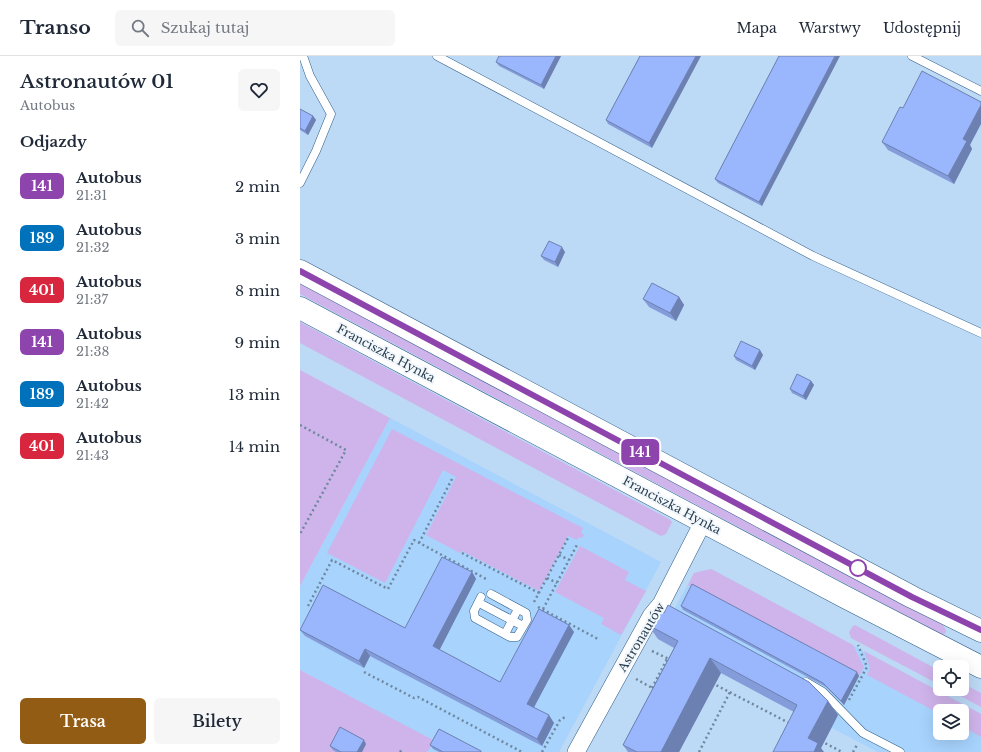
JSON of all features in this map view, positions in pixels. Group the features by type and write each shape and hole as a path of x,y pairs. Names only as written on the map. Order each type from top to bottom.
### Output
{"main road":[{"path":"300,271 891,586 979,630"},
{"name":"Franciszka Hynka","path":"300,308 843,596 981,667"}],"street":[{"name":"Astronautów","path":"576,752 650,616 666,607 703,522"}],"lane":[{"path":"300,183 316,151 331,114 310,76 303,56"},
{"path":"438,56 813,256 981,332"},
{"path":"912,56 981,90"},
{"path":"491,594 518,609 527,616 517,637 513,638 475,618 474,611 482,601 487,606 493,603 493,597 491,594"},
{"path":"482,601 523,626"},
{"path":"505,634 518,609"},
{"path":"796,677 823,692 864,733 900,752"}],"path":[{"path":"300,425 346,450 300,534"},
{"path":"418,543 453,477"},
{"path":"533,604 568,538"},
{"path":"308,606 332,560 388,589 414,540 488,580"},
{"path":"543,609 578,543"},
{"path":"462,553 539,593"},
{"path":"559,555 569,560"},
{"path":"547,578 557,583"},
{"path":"528,602 598,639"},
{"path":"843,712 867,667 858,645"},
{"path":"650,650 674,662"},
{"path":"652,688 667,659"},
{"path":"364,672 414,698 418,697 522,752"},
{"path":"633,678 662,693"},
{"path":"709,681 795,727"},
{"path":"699,752 730,692"},
{"path":"542,752 560,720 565,717"},
{"path":"785,729 788,723"},
{"path":"815,738 842,752"}],"shaded area":[{"path":"300,283 943,625 946,633 942,635 300,294"},
{"path":"300,322 669,519 672,522 666,534 661,536 300,343"},
{"path":"300,370 390,418 300,586"},
{"path":"390,418 661,562 559,752 427,752 434,742 300,670 300,586"},
{"path":"392,429 583,528 581,533 584,535 582,538 579,537 577,540 568,536 539,591 462,551 460,553 426,535 456,477 443,470 385,583 327,553"},
{"path":"580,546 629,572 625,580 646,591 621,635 601,624 604,618 555,592"},
{"path":"711,569 933,688 933,696 947,696 962,704 933,704 933,740 969,740 969,708 981,714 981,752 878,752 832,728 830,731 658,639 694,573"},
{"path":"711,569 853,645 864,667 859,676 688,585 694,573"},
{"path":"855,625 933,667 933,681 851,638 849,632"},
{"path":"864,651 933,688 933,696 948,696 962,704 933,704 933,710 867,675 870,668"},
{"path":"300,670 435,741 427,752 300,752"},
{"path":"969,687 981,693 981,707 960,696 969,696"},
{"path":"969,708 981,714 981,737 969,730"}],"building":[{"path":"499,56 556,56 541,85 496,62"},
{"path":"640,56 696,56 649,143 606,120"},
{"path":"779,56 835,56 759,202 715,179"},
{"path":"922,71 981,102 981,105 963,139 967,141 948,176 882,142 900,107 903,108"},
{"path":"300,109 313,116 305,131 300,128"},
{"path":"549,241 562,247 555,262 541,256"},
{"path":"652,283 679,297 670,313 643,299"},
{"path":"741,341 760,350 752,366 734,356"},
{"path":"797,374 811,381 803,396 790,389"},
{"path":"442,557 472,572 433,646 500,682 539,609 569,625 527,704 549,715 537,739 365,649 359,661 300,630 323,585 405,628"},
{"path":"692,584 857,672 841,701 823,683 681,606"},
{"path":"668,605 809,682 828,701 808,738 818,743 814,752 773,752 797,705 710,658 661,752 637,752 623,745 678,641 648,625 656,609 664,613"},
{"path":"340,727 364,740 357,752 341,752 330,746"},
{"path":"439,729 481,752 443,752 430,745"}],"bus line":[{"name":"141","path":"300,271 912,597 981,630"}]}
